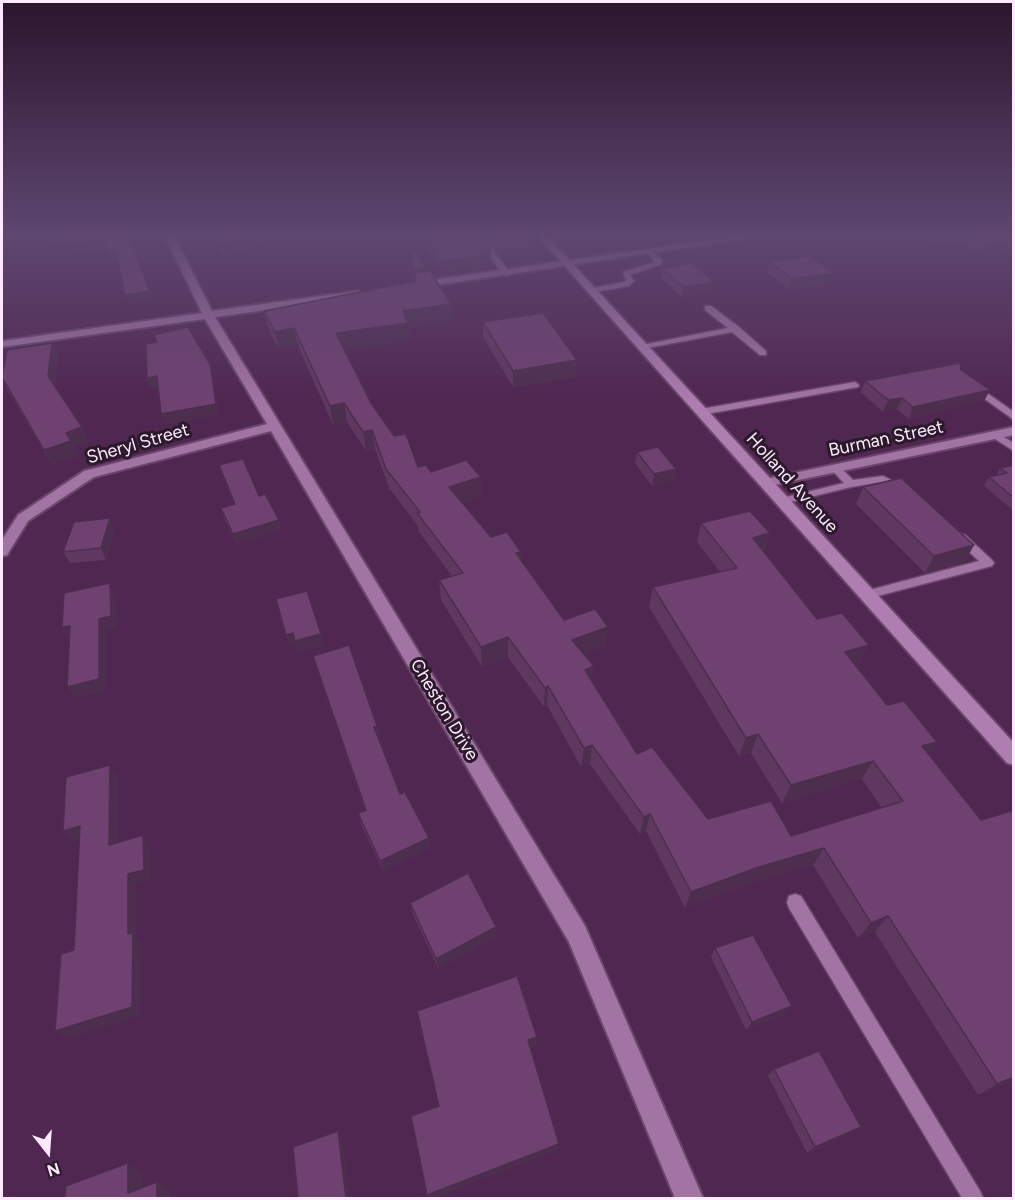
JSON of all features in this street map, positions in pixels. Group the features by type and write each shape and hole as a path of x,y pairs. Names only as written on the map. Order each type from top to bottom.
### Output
{"main road":[{"name":"Holland Avenue","path":"592,292 1014,757"}],"street":[{"name":"Cheston Drive","path":"197,292 208,315 577,934 689,1198"},
{"path":"2,344 369,292"},
{"name":"Sheryl Street","path":"2,551 23,518 89,474 276,426"},
{"name":"Burman Street","path":"765,483 1014,431"}],"lane":[{"path":"708,308 764,353"},
{"path":"642,347 736,329"},
{"path":"969,383 1014,417"},
{"path":"701,412 855,385"},
{"path":"995,435 1014,448"},
{"path":"835,468 851,484"},
{"path":"782,501 851,484 883,479 912,493"},
{"path":"866,595 988,563 954,532"},
{"path":"795,902 973,1198"}],"building":[{"path":"124,292 143,292 125,295"},
{"path":"360,292 443,292 451,304 403,311 408,323 336,333 371,403 394,436 406,434 418,467 426,465 431,472 466,460 481,477 449,487 491,537 507,532 521,552 516,553 564,620 595,609 608,627 572,640 594,666 585,670 637,754 652,747 708,819 771,801 791,836 903,801 873,761 791,785 758,734 746,738 653,587 737,568 701,523 750,511 770,533 753,538 817,619 842,613 869,645 845,652 887,705 904,701 937,742 922,746 981,820 1011,811 1014,813 1014,1077 997,1084 888,916 871,923 824,848 759,867 691,892 650,814 644,817 592,745 584,748 548,686 545,688 508,637 481,647 439,580 463,573 386,469 372,430 363,432 344,403 330,406 294,328 275,332 264,311"},
{"path":"543,313 577,360 513,371 483,322"},
{"path":"188,327 210,364 216,404 161,414 157,376 147,378 146,344 157,342 154,335"},
{"path":"52,343 48,376 82,427 66,433 71,441 44,450 2,377 7,350"},
{"path":"960,363 961,370 990,390 913,407 902,398 888,400 865,381"},
{"path":"658,447 676,469 654,474 637,452"},
{"path":"243,459 259,496 265,494 279,520 233,534 221,508 235,504 219,465"},
{"path":"1014,465 1014,498 989,477 1007,473 1000,468"},
{"path":"901,478 974,545 934,556 863,487"},
{"path":"110,518 101,548 63,552 74,522"},
{"path":"110,583 111,616 99,619 99,679 67,687 70,626 62,627 64,593"},
{"path":"307,591 321,634 295,641 293,633 286,635 276,599"},
{"path":"349,645 377,726 374,727 400,794 405,792 429,838 380,861 358,813 366,810 313,656"},
{"path":"110,765 109,845 143,835 144,870 128,874 128,934 133,933 132,1007 55,1031 61,954 74,950 80,826 63,831 66,777"},
{"path":"468,873 496,927 436,959 410,903"},
{"path":"753,935 792,1006 752,1022 715,948"},
{"path":"517,976 537,1037 528,1040 559,1144 427,1195 411,1116 439,1106 417,1011"},
{"path":"819,1051 861,1127 815,1147 774,1069"},
{"path":"338,1131 346,1198 298,1198 293,1147"},
{"path":"128,1163 128,1193 157,1182 157,1198 65,1198 66,1186"}]}
